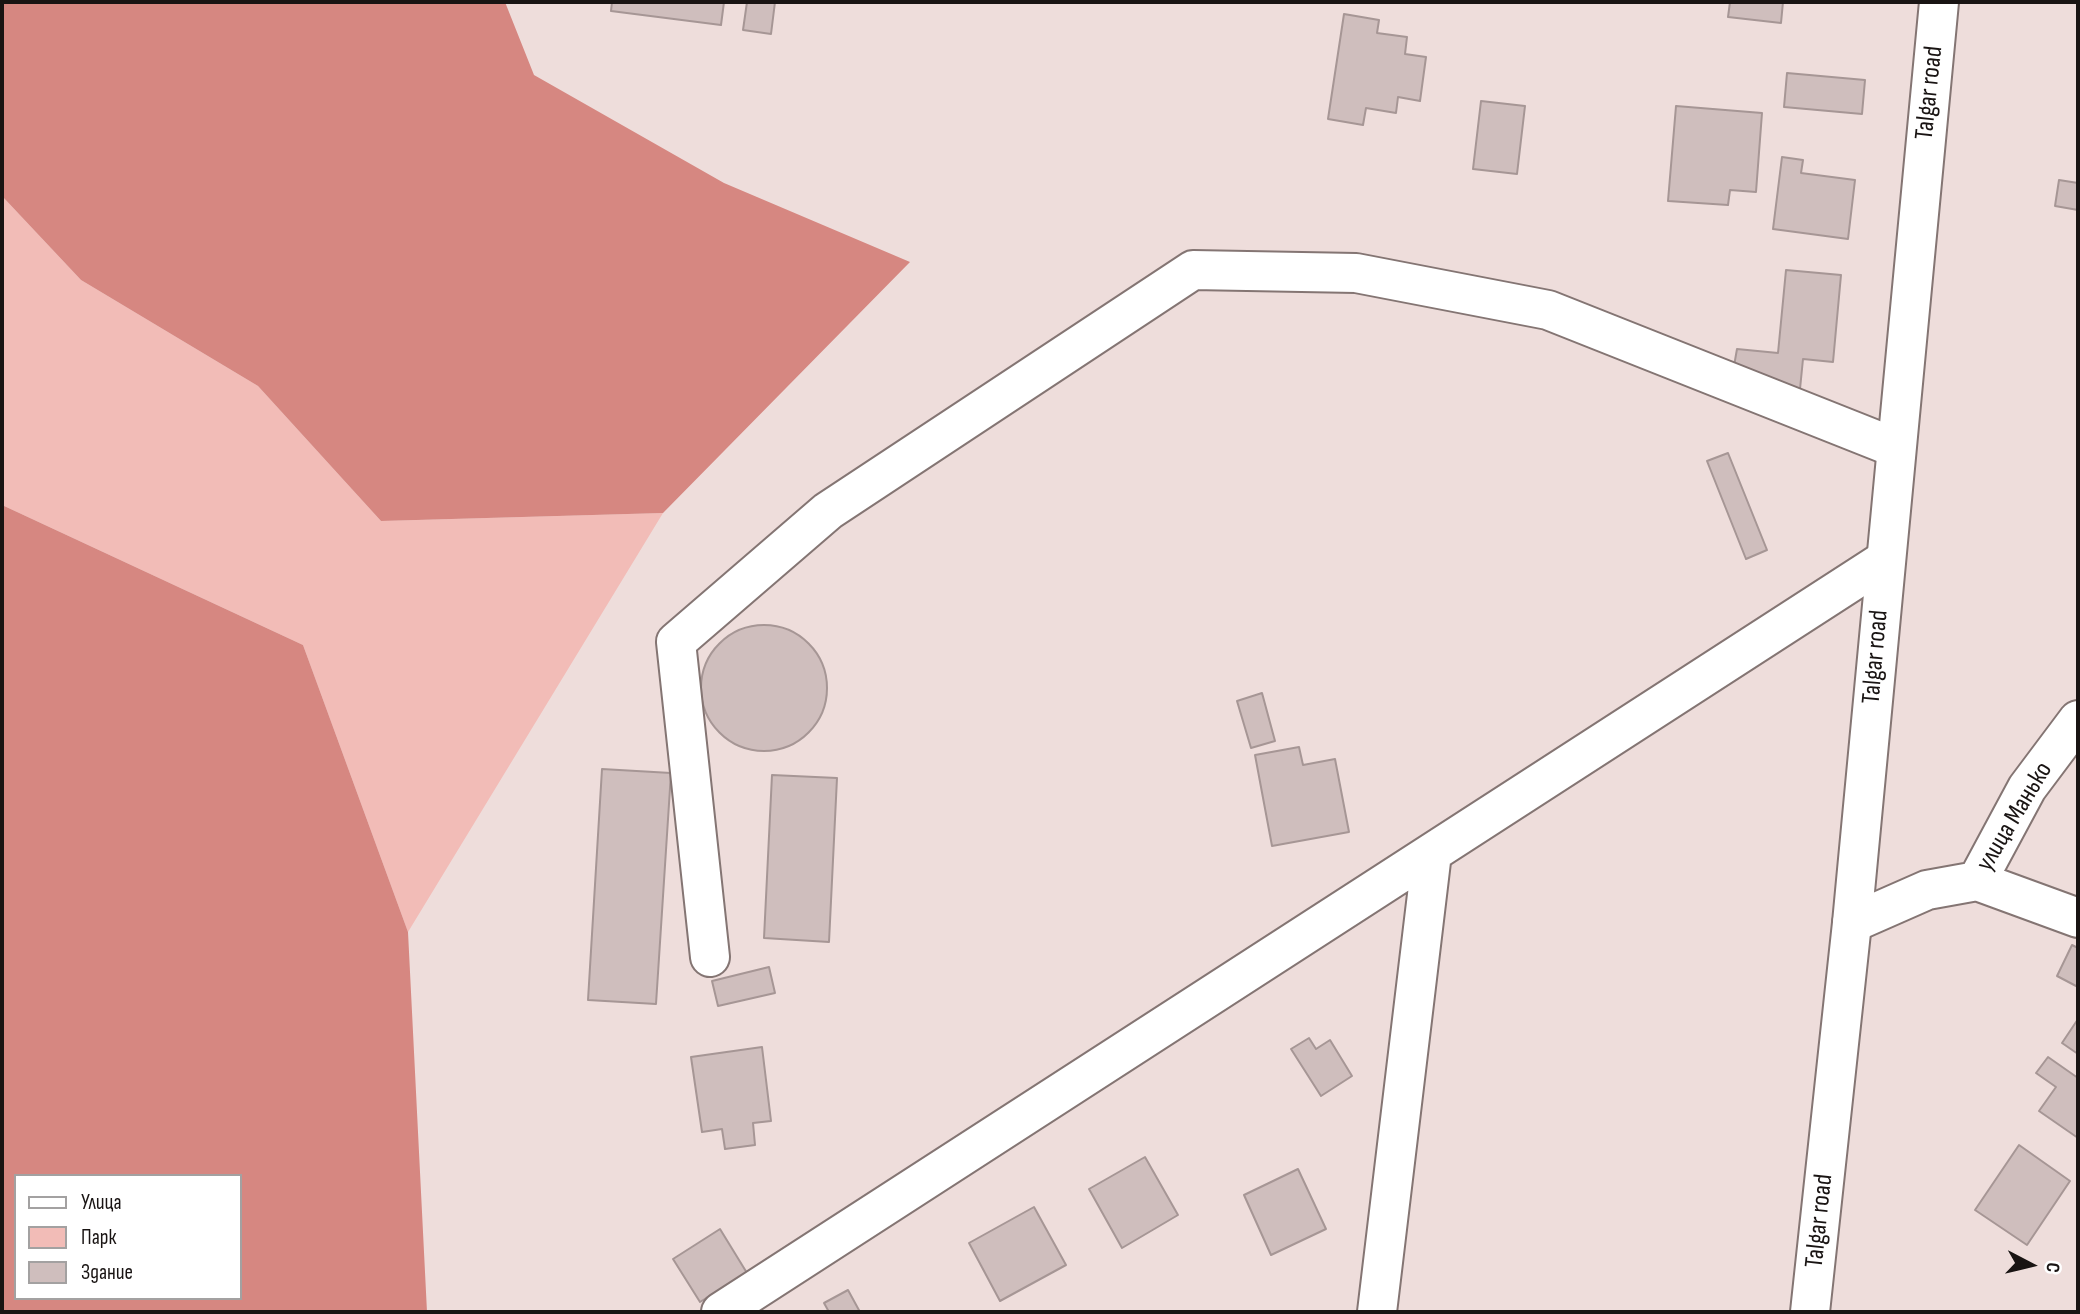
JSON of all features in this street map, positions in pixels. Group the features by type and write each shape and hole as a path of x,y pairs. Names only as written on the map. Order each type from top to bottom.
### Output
{"street":[{"name":"Talgar road","path":"1810,1312 1853,923 1939,2"},
{"path":"710,957 676,642 828,511 1193,270 1356,273 1548,310 1896,448"},
{"path":"721,1312 1885,560"},
{"name":"улица Манько","path":"1977,881 2027,788 2078,720"},
{"path":"1377,1312 1432,853"},
{"path":"1853,923 1927,890 1977,881 2078,918"}],"green space":[{"path":"2,196 81,280 258,386 381,521 663,513 408,932 303,645 2,505"}],"shaded area":[{"path":"2,2 505,2 534,75 724,183 910,262 663,513 381,521 258,386 81,280 2,196"},
{"path":"2,505 303,645 408,932 427,1312 2,1312"}],"building":[{"path":"612,2 724,2 721,25 611,11"},
{"path":"747,2 775,2 771,34 743,30"},
{"path":"1730,2 1783,2 1781,23 1728,17"},
{"path":"1344,14 1379,20 1377,33 1407,37 1405,54 1426,57 1420,101 1398,97 1396,113 1366,108 1363,125 1328,119"},
{"path":"1787,73 1865,80 1862,114 1784,107"},
{"path":"1481,101 1525,106 1517,174 1473,169"},
{"path":"1676,106 1762,113 1756,192 1730,190 1728,205 1668,201"},
{"path":"1782,157 1803,160 1801,173 1855,180 1848,239 1773,229"},
{"path":"2059,180 2078,183 2078,210 2055,206"},
{"path":"1786,270 1841,275 1833,362 1803,359 1800,389 1778,388 1734,366 1737,349 1778,353"},
{"path":"1728,453 1767,550 1746,559 1707,461"},
{"path":"764,625 788,630 808,644 822,664 827,688 822,712 808,732 788,746 764,751 740,746 720,732 706,712 701,688 706,664 720,644 740,630"},
{"path":"1262,693 1275,741 1251,748 1237,701"},
{"path":"1299,747 1303,765 1335,759 1349,832 1272,846 1255,755"},
{"path":"602,769 671,773 656,1004 588,1000"},
{"path":"772,775 837,778 829,942 764,938"},
{"path":"2072,945 2078,948 2078,987 2057,976"},
{"path":"769,967 775,993 718,1006 712,981"},
{"path":"2078,1019 2078,1054 2062,1043"},
{"path":"1309,1038 1316,1049 1330,1040 1352,1076 1321,1096 1291,1049"},
{"path":"762,1047 771,1121 753,1123 755,1145 725,1149 722,1129 702,1132 691,1057"},
{"path":"2048,1057 2078,1078 2078,1138 2039,1111 2056,1087 2036,1073"},
{"path":"2019,1145 2070,1181 2027,1245 1975,1210"},
{"path":"1145,1157 1178,1215 1122,1248 1089,1189"},
{"path":"1298,1169 1326,1229 1271,1255 1244,1195"},
{"path":"1034,1207 1066,1265 1000,1301 969,1243"},
{"path":"720,1229 747,1273 700,1302 673,1259"},
{"path":"848,1290 860,1312 829,1312 824,1303"}]}
